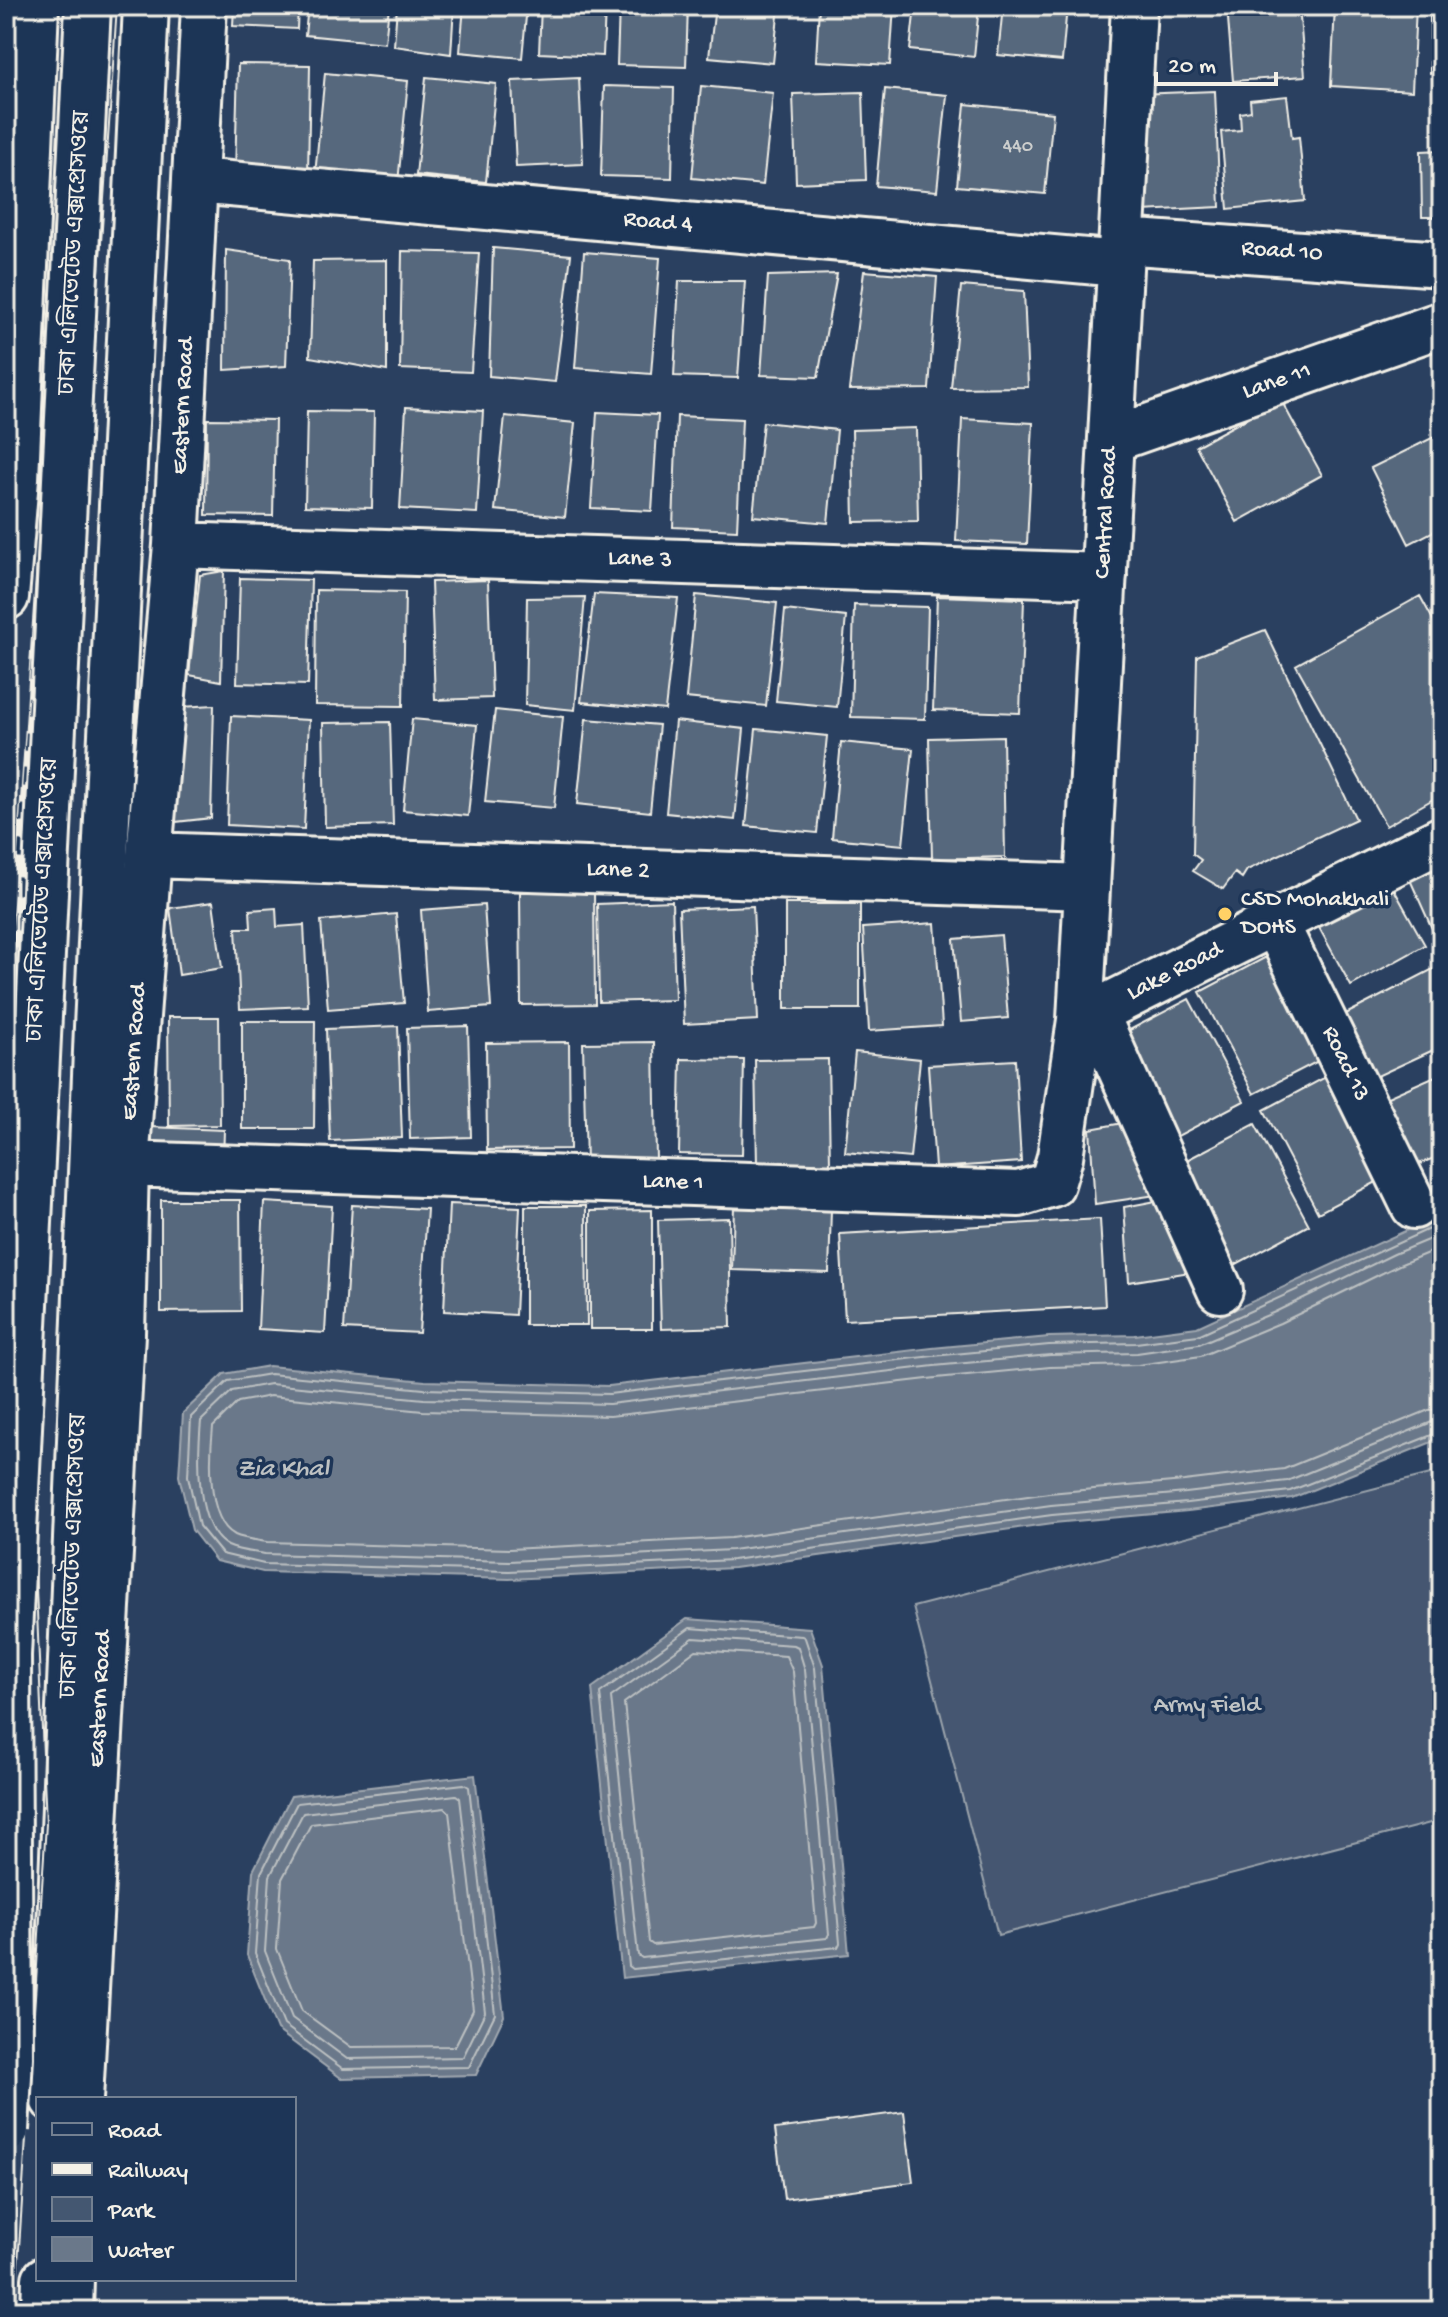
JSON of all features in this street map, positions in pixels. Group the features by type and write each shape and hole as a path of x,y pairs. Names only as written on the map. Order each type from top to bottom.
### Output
{"main road":[{"path":"6,597 16,479 36,6"},
{"name":"ঢাকা এলিভেটেড এক্সপ্রেসওয়ে","path":"6,2130 10,2057 7,1657 88,6"},
{"name":"ঢাকা এলিভেটেড এক্সপ্রেসওয়ে","path":"53,2097 97,1027 146,6"},
{"name":"Eastern Road","path":"80,2097 122,1334 126,1164 176,545 204,6"},
{"name":"Central Road","path":"1088,1016 1087,887 1134,6"},
{"name":"Road 4","path":"196,181 1121,253"},
{"name":"Road 10","path":"1121,253 1442,264"},
{"name":"Lane 11","path":"1111,440 1442,324"},
{"name":"Lane 3","path":"176,545 1104,576"},
{"name":"Lake Road","path":"1088,1016 1442,839"},
{"name":"Lane 2","path":"149,855 1087,887"},
{"name":"Road 13","path":"1275,922 1414,1206"},
{"path":"1088,1016 1220,1290"},
{"name":"Lane 1","path":"126,1164 1019,1194 1052,1184 1088,1016"},
{"path":"44,2311 45,2281"},
{"path":"70,2311 71,2281"}],"green space":[{"name":"Army Field","path":"1442,1471 1442,1820 998,1935 913,1607"}],"water":[{"name":"Zia Khal","path":"1442,1214 1442,1438 1292,1498 1053,1523 734,1568 509,1579 263,1572 216,1561 192,1530 179,1476 183,1413 224,1374 269,1366 425,1381 609,1386 932,1348 1049,1337 1135,1335 1197,1327"},
{"path":"687,1619 810,1628 823,1665 849,1954 622,1978 592,1688"},
{"path":"475,1775 504,2016 476,2075 341,2078 277,2030 247,1955 253,1871 291,1796"}],"building":[{"path":"6,6 12,6 13,38 6,38"},
{"path":"234,6 298,6 297,29 233,26"},
{"path":"308,6 389,6 385,43 305,35"},
{"path":"397,6 454,6 451,54 394,46"},
{"path":"464,6 527,6 522,58 460,52"},
{"path":"541,6 605,6 603,56 539,53"},
{"path":"619,6 688,6 686,67 617,65"},
{"path":"715,6 779,6 773,63 709,57"},
{"path":"819,6 894,6 890,65 816,61"},
{"path":"915,6 979,6 974,57 910,50"},
{"path":"1003,6 1067,6 1062,61 998,55"},
{"path":"1227,6 1299,6 1305,76 1233,81"},
{"path":"1335,6 1416,6 1412,91 1331,86"},
{"path":"1430,6 1442,6 1442,73 1430,73"},
{"path":"238,64 310,65 308,175 235,174"},
{"path":"325,73 408,81 397,193 314,185"},
{"path":"426,77 496,84 486,182 416,175"},
{"path":"579,78 583,164 516,167 512,81"},
{"path":"604,86 674,88 672,178 601,176"},
{"path":"701,86 773,93 763,185 692,178"},
{"path":"885,89 947,95 937,191 876,186"},
{"path":"1215,91 1220,207 1142,211 1137,94"},
{"path":"863,92 866,180 796,183 793,94"},
{"path":"1287,96 1292,138 1299,137 1305,201 1228,209 1221,132 1241,130 1240,113 1251,111 1250,100"},
{"path":"965,104 1053,113 1045,194 957,186"},
{"path":"1442,150 1442,217 1422,217 1421,151"},
{"path":"493,248 571,255 555,382 489,376"},
{"path":"226,250 290,259 286,366 225,370"},
{"path":"402,251 479,253 471,372 400,369"},
{"path":"584,252 660,258 651,374 575,368"},
{"path":"387,260 387,371 310,357 313,261"},
{"path":"864,271 937,277 929,389 849,390"},
{"path":"837,274 818,377 761,375 768,276"},
{"path":"679,281 745,281 738,378 674,376"},
{"path":"961,286 1024,291 1028,387 951,388"},
{"path":"1281,400 1322,475 1237,522 1196,446"},
{"path":"406,407 483,411 477,513 400,509"},
{"path":"307,411 374,412 372,508 305,506"},
{"path":"597,412 658,415 652,511 591,508"},
{"path":"505,416 575,423 565,517 495,510"},
{"path":"677,416 742,419 737,530 673,527"},
{"path":"207,419 275,420 273,516 206,515"},
{"path":"962,419 1033,423 1027,544 956,541"},
{"path":"763,422 837,430 828,523 753,516"},
{"path":"916,428 918,521 854,522 852,430"},
{"path":"1442,433 1442,527 1409,544 1371,468"},
{"path":"224,571 221,681 189,675 200,575"},
{"path":"240,578 311,580 308,685 237,683"},
{"path":"488,580 492,698 435,700 431,582"},
{"path":"316,590 405,592 403,706 315,705"},
{"path":"594,594 678,598 665,710 581,702"},
{"path":"696,595 777,603 766,706 686,698"},
{"path":"937,596 1024,599 1020,713 933,710"},
{"path":"1420,596 1442,636 1442,794 1386,826 1296,665"},
{"path":"585,597 575,710 525,705 527,598"},
{"path":"854,605 928,607 925,719 851,717"},
{"path":"785,610 846,617 837,707 776,701"},
{"path":"1265,630 1356,819 1247,870 1242,878 1235,873 1223,889 1193,871 1201,860 1193,854 1197,656"},
{"path":"214,705 211,818 166,823 181,707"},
{"path":"495,710 563,717 554,808 485,802"},
{"path":"231,716 309,720 304,829 227,825"},
{"path":"412,719 477,725 468,816 403,810"},
{"path":"586,719 659,725 650,812 577,804"},
{"path":"675,721 744,729 735,820 666,813"},
{"path":"390,722 393,825 325,827 323,723"},
{"path":"756,729 827,736 817,833 746,826"},
{"path":"1003,736 1005,857 932,859 929,738"},
{"path":"841,742 913,749 903,845 832,838"},
{"path":"1442,858 1442,940 1438,942 1407,873"},
{"path":"1391,884 1425,945 1351,986 1317,924"},
{"path":"594,891 595,1004 521,1005 520,892"},
{"path":"672,901 675,1000 599,1002 597,904"},
{"path":"213,902 222,968 179,975 170,908"},
{"path":"785,904 860,904 860,1009 785,1009"},
{"path":"484,905 491,1007 428,1012 421,910"},
{"path":"753,906 758,1020 684,1024 679,909"},
{"path":"276,908 277,927 304,925 308,1006 240,1009 236,928 251,928 250,910"},
{"path":"396,914 404,1003 328,1009 321,921"},
{"path":"935,923 942,1026 869,1031 863,928"},
{"path":"1001,935 1008,1018 961,1022 954,939"},
{"path":"1270,955 1324,1058 1254,1094 1200,992"},
{"path":"1437,967 1442,976 1442,1046 1373,1078 1338,1018"},
{"path":"1189,999 1244,1101 1174,1138 1120,1035"},
{"path":"168,1017 219,1017 220,1125 169,1126"},
{"path":"242,1021 315,1021 314,1129 242,1129"},
{"path":"398,1026 402,1138 330,1141 326,1029"},
{"path":"468,1026 471,1137 410,1139 407,1028"},
{"path":"569,1042 570,1149 487,1150 486,1043"},
{"path":"654,1042 656,1161 586,1163 583,1043"},
{"path":"855,1052 920,1059 910,1158 845,1152"},
{"path":"681,1059 744,1060 742,1155 679,1154"},
{"path":"828,1059 830,1164 757,1165 755,1060"},
{"path":"1015,1060 1021,1162 935,1168 928,1065"},
{"path":"1333,1073 1388,1176 1318,1213 1264,1110"},
{"path":"1442,1073 1442,1155 1419,1164 1383,1099"},
{"path":"1134,1121 1163,1194 1095,1204 1090,1129"},
{"path":"1255,1124 1309,1225 1233,1266 1179,1164"},
{"path":"149,1127 224,1130 223,1161 148,1158"},
{"path":"1167,1199 1196,1271 1129,1282 1124,1207"},
{"path":"161,1200 240,1200 241,1311 161,1312"},
{"path":"264,1202 332,1206 325,1333 258,1329"},
{"path":"449,1204 520,1207 515,1315 444,1311"},
{"path":"352,1205 427,1209 419,1333 344,1329"},
{"path":"525,1206 586,1206 587,1325 525,1325"},
{"path":"734,1206 831,1209 829,1273 732,1270"},
{"path":"652,1210 652,1329 590,1329 590,1211"},
{"path":"729,1218 731,1327 661,1329 658,1220"},
{"path":"1100,1219 1105,1306 845,1320 840,1234"},
{"path":"904,2112 913,2182 784,2199 775,2129"}],"tram line":[{"path":"15,2311 46,1824 26,1353 117,6"}],"railway":[{"path":"6,1074 78,6"},
{"path":"6,1573 27,1822 6,2094"}],"place":[{"name":"CSD Mohakhali DOHS","path":"1225,914"}]}
